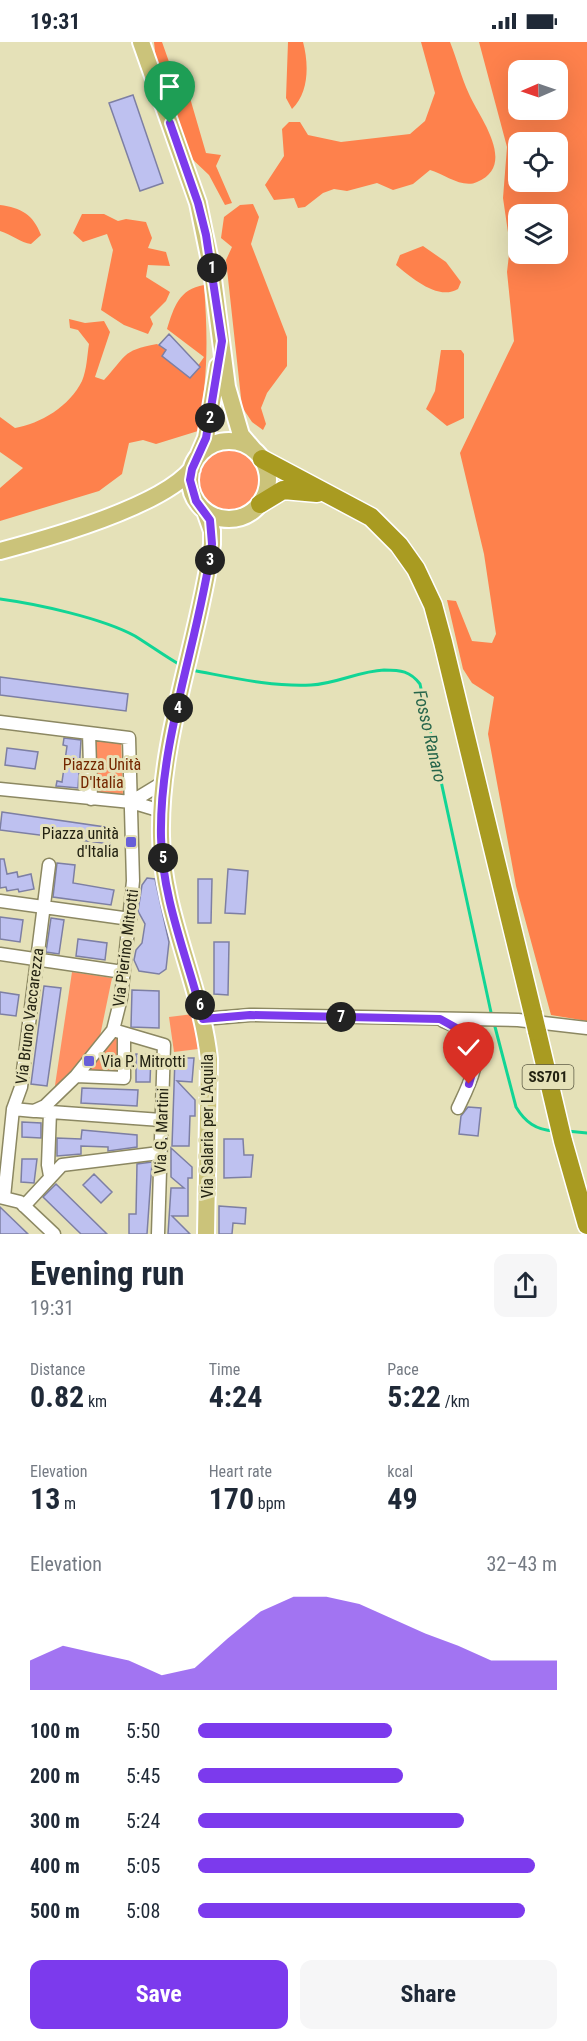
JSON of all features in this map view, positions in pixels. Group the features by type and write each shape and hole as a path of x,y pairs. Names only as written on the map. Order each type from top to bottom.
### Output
{"highway":[{"name":"SS701","path":"258,454 372,517 399,545 416,569 433,605 561,1132 587,1225"},
{"name":"SS701","path":"260,504 283,490 315,492 331,496"}],"main road":[{"path":"141,42 198,203 212,271 226,387 233,416 241,435 258,454 268,482 260,504 250,513 238,518 215,517 201,506 177,494 150,497"},
{"path":"201,506 190,480 206,438 222,341"},
{"path":"0,551 92,524 175,486 212,445 230,441 258,454"},
{"name":"Via Salaria per L'Aquila","path":"201,506 212,531 210,561 164,782 161,838 165,872 179,938 203,1019 209,1059 206,1234"},
{"name":"Via Salaria per L'Aquila","path":"210,561 222,533 238,518"}],"street":[{"path":"0,722 89,733 91,799"},
{"name":"Via Pierino Mitrotti","path":"34,1111 57,1096 119,1032 133,881 129,738 89,733"},
{"path":"131,802 164,782"},
{"path":"0,789 131,802 161,811"},
{"name":"Via Bruno Vaccarezza","path":"2,1197 2,1170 13,1109 21,1087 49,865"},
{"path":"0,901 130,919"},
{"path":"0,954 123,972"},
{"path":"203,1019 250,1015 511,1020 587,1029"},
{"path":"440,1019 469,1035 474,1047 475,1063 469,1084 458,1108"},
{"path":"76,1076 123,1078 119,1032"},
{"name":"Via G. Martini","path":"119,1032 164,1046 158,1234"},
{"path":"13,1109 161,1120"},
{"path":"50,1112 48,1165 50,1176"},
{"path":"24,1206 50,1176 63,1165 159,1153"},
{"path":"2,1197 14,1198 54,1234"}],"green space":[{"path":"229,446 241,448 252,455 259,466 261,478 259,490 252,501 241,508 229,510 217,508 206,501 199,490 197,478 199,466 206,455 217,448"},
{"name":"Piazza Unità D'Italia","path":"86,737 121,740 123,797 79,792"},
{"path":"72,972 112,978 100,1036 59,1089 54,1092"},
{"path":"193,1014 198,1049 174,1052 169,1017"},
{"path":"113,1038 119,1038 116,1074 86,1072"}],"shaded area":[{"path":"154,42 162,42 180,93 190,98 206,153 221,155 216,166 232,203 225,205 209,175 190,157 157,70"},
{"path":"288,42 303,42 307,69 302,95 292,109 286,98"},
{"path":"421,42 450,42 466,88 492,140 495,153 494,164 489,174 477,182 466,184 430,170 413,184 393,190 377,183 347,191 334,189 323,193 305,207 298,208 294,198 274,200 265,185 284,156 282,129 289,122 300,122 308,135 341,142 410,134 425,121 435,93"},
{"path":"479,42 587,42 587,1021 551,1015 516,886 488,734 494,697 472,683 463,669 447,600 456,601 472,641 492,643 496,634 484,554 460,453 514,341 508,263 568,264 568,204 508,204 508,232 503,198 507,147"},
{"path":"253,204 259,217 251,244 287,337 287,366 267,393 261,408 266,424 263,430 252,422 242,407 226,260 232,247 221,238 224,217 240,205"},
{"path":"0,205 25,213 34,222 41,235 31,244 0,231"},
{"path":"82,214 104,214 118,221 126,219 146,222 152,238 148,248 166,252 170,266 148,265 146,277 170,292 166,301 150,317 153,324 148,334 124,325 101,310 113,250 107,234 83,242 73,233"},
{"path":"423,246 446,262 461,282 458,289 450,292 434,290 417,281 396,265 400,255"},
{"path":"204,285 206,358 204,393 198,431 156,444 143,440 129,443 122,474 99,491 0,521 0,488 23,468 0,452 0,417 15,428 25,426 44,418 62,406 77,390 85,372 89,344 78,330 70,328 69,319 85,323 104,321 110,332 95,377 104,380 130,352 157,344 195,370 204,357 167,329 175,306 183,295 189,290"},
{"path":"441,350 461,350 464,354 464,418 447,426 426,409 435,391"}],"building":[{"path":"133,95 163,183 140,191 109,103"},
{"path":"169,334 200,367 190,378 162,356 166,350 159,345"},
{"path":"0,677 128,694 126,711 0,695"},
{"path":"64,738 81,740 78,788 56,786 57,781 62,782 67,746 63,745"},
{"path":"7,748 38,752 35,769 5,765"},
{"path":"2,812 112,828 110,844 0,830"},
{"path":"0,859 4,859 7,874 17,872 18,877 31,874 34,889 19,892 18,889 7,891 6,887 0,888"},
{"path":"57,863 75,865 73,883 114,890 111,905 53,897"},
{"path":"228,869 248,871 245,914 225,913"},
{"path":"147,878 155,879 169,942 166,969 159,974 139,971 134,960 136,950 142,943 145,924 138,911 142,885"},
{"path":"198,879 212,879 211,923 198,923"},
{"path":"0,917 23,920 20,942 0,939"},
{"path":"51,918 64,920 59,954 46,952"},
{"path":"78,939 107,943 105,960 76,956"},
{"path":"214,942 229,942 228,995 214,994"},
{"path":"44,986 61,988 47,1086 31,1084"},
{"path":"132,990 159,991 159,1028 131,1027"},
{"path":"0,992 19,995 16,1016 0,1014"},
{"path":"136,1054 151,1055 150,1082 136,1082"},
{"path":"175,1058 194,1058 192,1082 177,1081 195,1100 195,1116 190,1116 189,1146 172,1146"},
{"path":"82,1088 138,1090 137,1106 81,1103"},
{"path":"468,1107 481,1108 478,1136 459,1134 461,1116"},
{"path":"22,1122 41,1123 41,1138 22,1137"},
{"path":"82,1130 137,1135 137,1147 108,1151 108,1147 81,1146 81,1154 57,1156 57,1138 81,1139"},
{"path":"224,1139 243,1139 244,1155 253,1155 251,1177 224,1178"},
{"path":"171,1148 192,1167 192,1178 188,1178 188,1216 172,1216 190,1234 168,1234 171,1188 184,1188 171,1177"},
{"path":"22,1159 37,1159 34,1183 21,1182"},
{"path":"152,1162 147,1234 129,1234 129,1214 136,1214 137,1164"},
{"path":"94,1174 112,1192 101,1203 83,1185"},
{"path":"56,1184 107,1234 81,1234 43,1197"},
{"path":"219,1206 246,1208 245,1224 233,1223 232,1234 219,1234"},
{"path":"0,1207 28,1234 0,1234"}],"waterway":[{"name":"Fosso Ranaro","path":"0,599 50,608 105,623 135,636 182,666"},
{"name":"Fosso Ranaro","path":"191,670 250,681 296,685 320,684 366,673 395,670 413,676 420,684 492,1017"},
{"name":"Fosso Ranaro","path":"494,1023 516,1107 532,1124 554,1131"},
{"name":"Fosso Ranaro","path":"567,1131 587,1133"}],"place":[{"name":"Piazza unità d'Italia","path":"131,842"},
{"name":"Via P. Mitrotti","path":"89,1061"}],"route":[{"path":"170,123 198,203 206,235 222,341 206,438 192,469 190,480 196,501 210,520 212,531 210,561 180,697 164,782 161,811 165,872 179,938 192,974 203,1019 250,1015 440,1019 469,1035 474,1047 475,1063 469,1084"}]}
